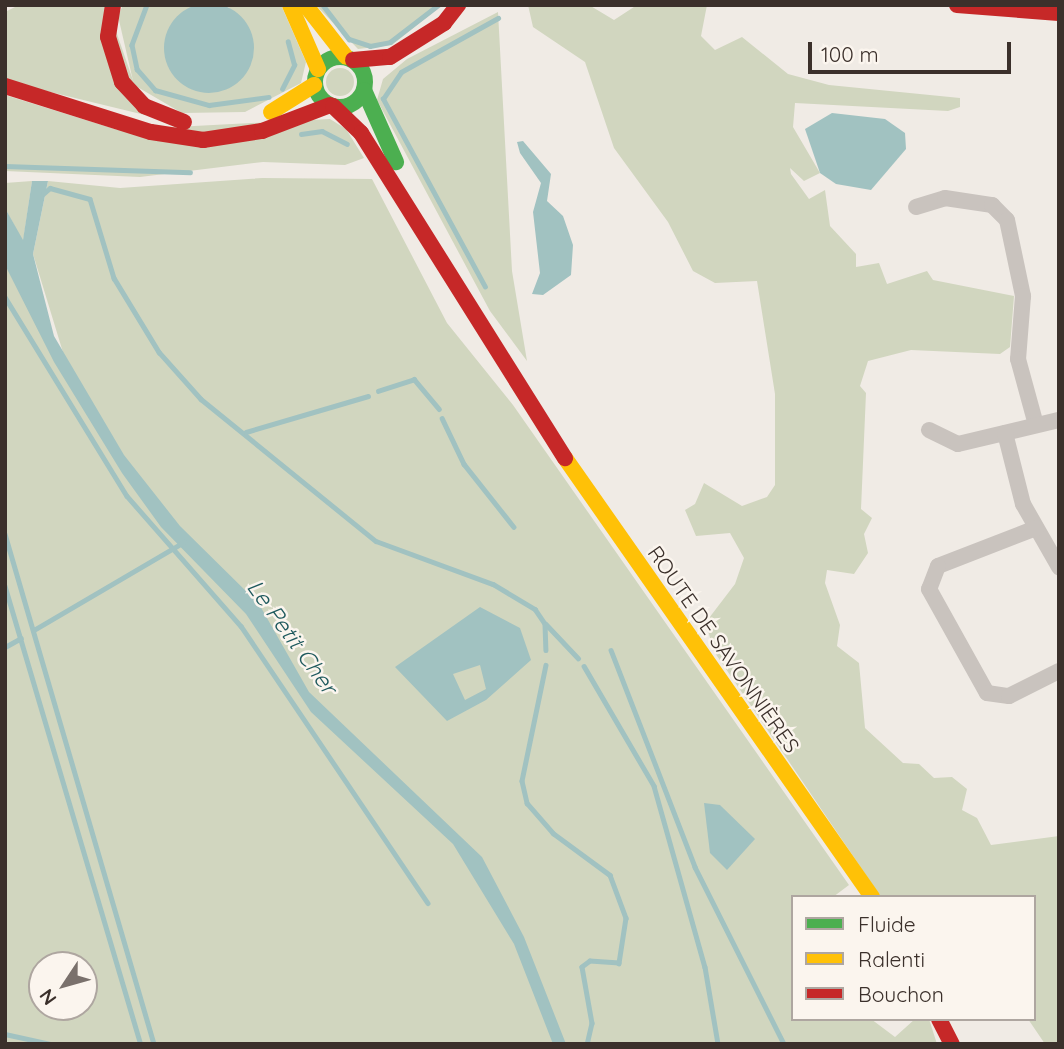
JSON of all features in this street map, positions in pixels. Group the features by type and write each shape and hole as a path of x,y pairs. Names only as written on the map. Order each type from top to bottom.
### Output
{"main road":[{"path":"113,5 108,37 118,74 136,100 162,116 199,124 255,118 316,77 333,57 390,57"},
{"path":"290,5 316,77 332,106"},
{"path":"306,5 349,59 364,87"},
{"path":"5,86 151,132 203,140 255,133 332,106 349,106 390,57 444,23 458,5"},
{"path":"957,5 1059,13"},
{"name":"ROUTE DE SAVONNIÈRES","path":"364,87 371,117 543,425"},
{"name":"ROUTE DE SAVONNIÈRES","path":"332,106 361,134 500,365 871,895"},
{"path":"940,1021 952,1044"}],"street":[{"path":"916,207 945,198 992,205 1007,220 1023,296 1018,359 1036,425"},
{"path":"929,430 951,444 1059,420"},
{"path":"1005,433 1023,504 1059,567"},
{"path":"1036,528 938,566 929,589 987,693 1009,696 1059,671"}],"green space":[{"path":"19,5 107,5 145,115 5,81 5,12"},
{"path":"123,5 195,5 165,39 168,66 230,8 223,5 281,5 306,62 301,83 245,112 182,113 134,85 118,16"},
{"path":"316,5 442,5 392,45 358,49"},
{"path":"528,5 589,5 614,20 637,5 707,5 701,36 715,50 742,37 788,74 829,85 960,98 960,107 948,111 795,103 793,127 820,173 804,181 790,168 791,174 809,199 825,190 830,226 856,254 856,267 879,263 887,284 927,271 933,280 1014,296 1010,347 1000,354 911,350 868,361 860,386 866,393 861,509 872,518 864,534 868,553 854,574 827,570 825,583 840,625 837,646 859,663 865,728 903,763 919,764 934,778 952,777 967,789 962,810 977,818 991,845 1059,836 1059,1044 1045,1044 1029,1021 1036,1021 1036,895 880,895 713,650 706,622 735,584 744,558 730,533 696,536 685,510 695,504 704,483 742,506 767,497 775,485 775,394 757,281 715,283 693,271 668,222 614,148 585,62 533,27"},
{"path":"498,12 512,271 527,361 490,311 377,100 383,79 407,59"},
{"path":"340,68 350,72 354,82 350,92 340,96 330,92 326,82 330,72"},
{"path":"5,95 118,130 330,119 346,129 364,158 345,165 263,162 140,177 5,171"},
{"path":"262,178 372,179 447,323 513,405 849,885 836,895 791,895 791,1021 874,1021 895,1037 913,1021 930,1021 937,1044 5,1044 5,265 65,359 33,254 48,181 120,188"},
{"path":"32,181 23,242 5,208 5,183"}],"water":[{"path":"209,3 226,7 241,16 250,31 254,48 250,65 241,80 226,89 209,93 192,89 177,80 168,65 164,48 168,31 177,16 192,7"},
{"path":"832,113 885,119 905,133 906,149 871,190 836,184 820,173 805,129"},
{"path":"523,141 551,174 547,201 563,216 573,245 571,275 543,295 532,294 540,273 533,212 541,183 520,153 517,142"},
{"path":"32,181 48,181 33,254 54,336 124,455 180,526 259,604 309,692 482,857 524,937 566,1044 553,1044 514,944 453,844 311,712 246,614 161,527 122,473 54,362 5,265 5,208 23,240"},
{"path":"480,607 520,628 531,660 486,700 447,721 395,667","holes":["480,665 486,689 465,700 453,674"]},
{"path":"704,803 720,805 755,839 727,870 710,853"}],"waterway":[{"path":"147,5 132,45 137,69 155,90 209,105 268,97"},
{"path":"323,5 349,39 370,46 390,42 438,5"},
{"path":"485,287 383,99 401,72 498,18"},
{"path":"282,89 294,65 288,42"},
{"path":"301,134 322,131 347,144"},
{"path":"5,166 190,172"},
{"path":"43,194 50,188 90,199 114,278 159,352 201,399 376,541 493,584 535,609 545,624 546,650"},
{"path":"5,297 127,496 241,626 428,903"},
{"path":"378,391 414,379 439,409"},
{"path":"246,432 368,396"},
{"path":"442,418 464,464 514,527"},
{"path":"5,534 154,1044"},
{"path":"34,630 184,542"},
{"path":"5,586 141,1044"},
{"path":"546,624 578,658"},
{"path":"5,647 21,638"},
{"path":"611,650 695,867 784,1044"},
{"path":"546,665 522,781 527,803 553,833 610,875 626,918 619,963 590,961 582,967 592,1023 587,1044"},
{"path":"584,666 654,786 705,967 718,1044"},
{"path":"5,1034 51,1044"}],"traffic: fast":[{"path":"340,57 358,64 365,82 358,100 340,107 322,100 315,82 322,64 340,57"},
{"path":"364,90 396,162"}],"traffic: slow":[{"path":"290,5 318,69"},
{"path":"307,7 346,57"},
{"path":"271,112 314,85"},
{"path":"565,458 871,895"}],"traffic: jam":[{"path":"113,5 108,37 122,82 144,106 184,122"},
{"path":"353,60 390,57 444,23 458,5"},
{"path":"957,5 1059,13"},
{"path":"5,86 151,132 203,140 262,131 330,105"},
{"path":"333,106 361,133 565,458"},
{"path":"940,1021 952,1044"}],"water label":[{"name":"Le Petit Cher","path":"292,637"}]}
